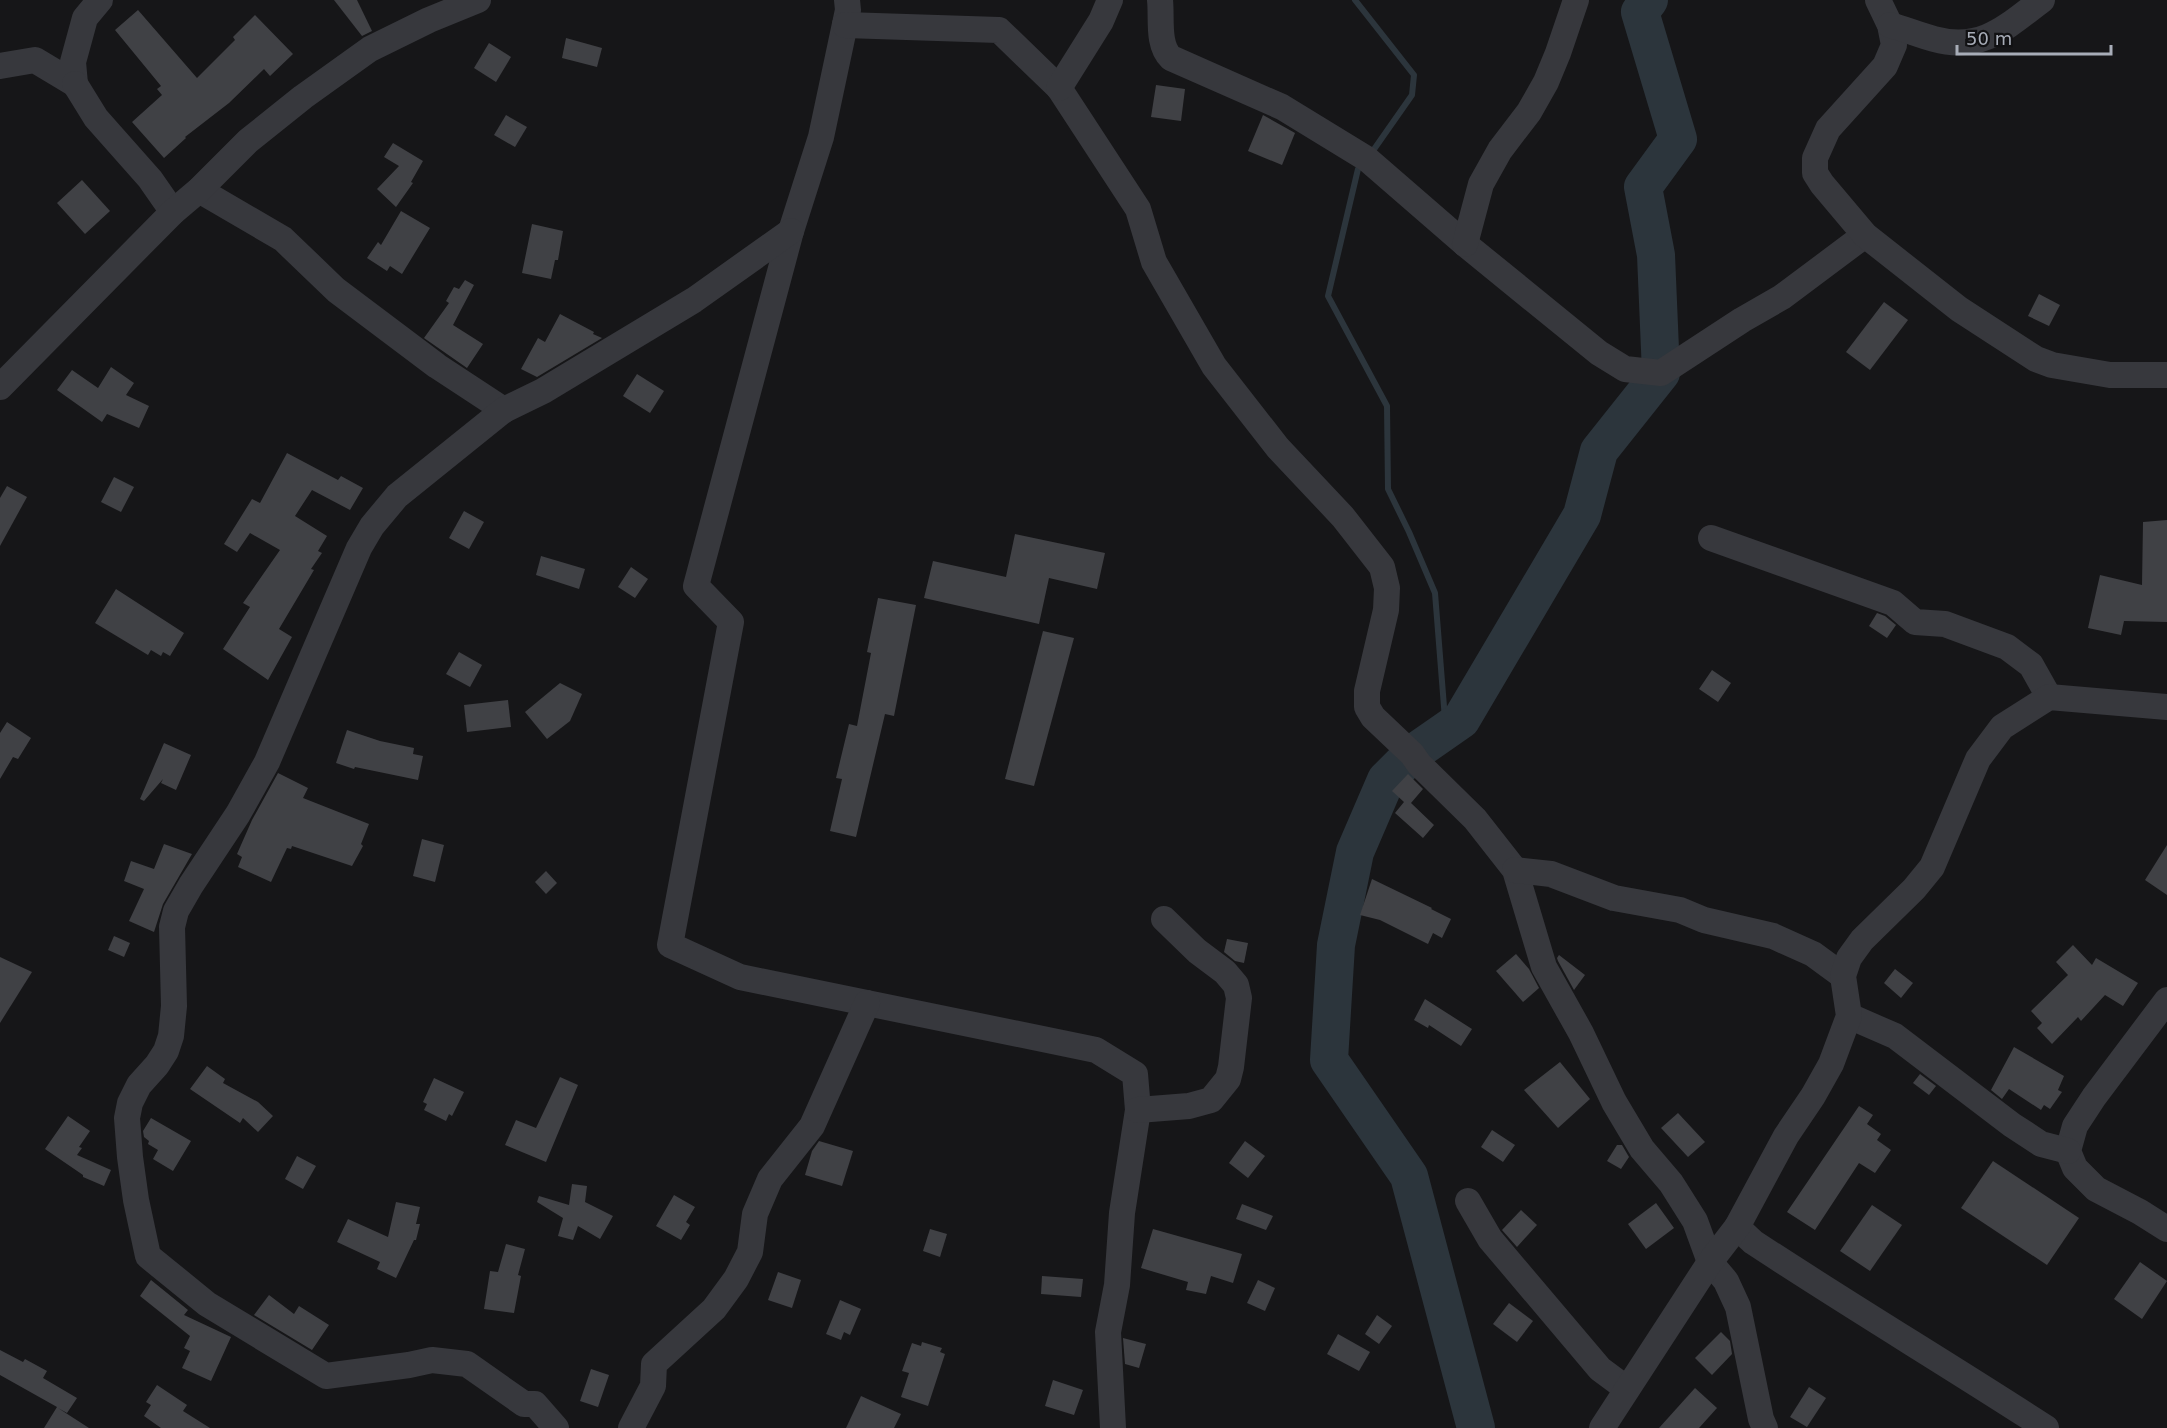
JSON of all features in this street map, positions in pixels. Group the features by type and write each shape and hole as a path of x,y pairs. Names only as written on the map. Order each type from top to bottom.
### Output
{"street":[{"path":"100,0 85,18 73,62 75,84 96,118 150,179 173,212"},
{"path":"0,387 173,212 199,190 248,141 303,97 370,49 429,20 478,0"},
{"path":"1059,88 1101,21 1110,0"},
{"path":"1160,0 1162,40 1165,52 1171,58 1282,107 1367,159 1465,244 1599,353 1625,369 1660,373 1782,297 1865,235"},
{"path":"1465,244 1481,184 1500,150 1529,112 1546,82 1576,0"},
{"path":"1878,0 1890,25 1894,45 1885,66 1828,129 1815,158 1815,173 1822,184 1865,235 1959,309 2036,359 2052,365 2110,375 2167,375"},
{"path":"1890,25 1934,39 1969,43 1981,41 2009,25 2042,0"},
{"path":"1113,1428 1108,1332 1117,1285 1122,1213 1138,1110 1135,1074 1096,1050 740,977 670,945 731,622 696,586 791,231 821,137 846,12 999,30 1059,88 1138,209 1154,262 1214,366 1278,448 1343,517 1382,567 1387,588 1386,610 1367,691 1367,706 1373,717 1475,819 1515,870 1544,967 1581,1033 1614,1102 1642,1149 1671,1183 1695,1221 1710,1262 1726,1281 1738,1307 1765,1428"},
{"path":"0,66 35,60 75,84"},
{"path":"199,190 283,238 336,290 437,366 504,410"},
{"path":"556,1428 535,1404 524,1404 467,1364 432,1360 326,1376 207,1304 148,1256 130,1157 128,1118 130,1103 139,1085 166,1051 171,1036 174,1006 172,927 176,911 238,813 267,762 359,548 372,526 397,496 504,410 543,391 694,300 791,231"},
{"path":"1711,537 1893,603 1915,622 1945,624 2007,647 2031,665 2049,697"},
{"path":"1602,1428 1710,1262 1737,1227 1786,1136 1813,1096 1831,1064 1849,1016 1843,976 1849,958 1862,940 1914,889 1932,867 1978,759 2002,727 2049,697 2167,707"},
{"path":"1515,870 1551,874 1614,898 1680,910 1704,920 1773,936 1814,954 1843,976"},
{"path":"1138,1110 1189,1106 1211,1100 1228,1079 1234,1045 1239,998 1236,985 1225,972 1197,951 1164,919"},
{"path":"2167,1000 2075,1126 2068,1151 2075,1168 2096,1189 2167,1229"},
{"path":"631,1428 653,1386 654,1364 714,1309 736,1279 750,1252 755,1214 770,1179 812,1126 867,1004"},
{"path":"1849,1016 1895,1036 2012,1125 2041,1144 2068,1151"},
{"path":"1468,1201 1490,1239 1600,1369 1627,1389"},
{"path":"1737,1227 1753,1242 1874,1321 1968,1377 2046,1428"}],"building":[{"path":"334,0 357,0 372,31 362,36"},
{"path":"138,10 197,78 235,40 233,37 255,15 293,54 270,76 264,69 229,103 185,137 164,158 132,122 162,95 157,89 161,86 115,30"},
{"path":"566,38 602,48 597,67 562,58"},
{"path":"489,43 511,57 496,82 474,68"},
{"path":"1156,85 1185,89 1181,121 1151,117"},
{"path":"506,115 527,127 515,147 494,135"},
{"path":"1263,115 1295,133 1282,165 1248,151"},
{"path":"393,143 423,161 411,182 413,183 396,207 377,189 399,166 384,157"},
{"path":"82,180 110,211 85,234 57,203"},
{"path":"401,211 430,228 402,274 390,266 387,271 367,258 378,242 381,245"},
{"path":"532,224 563,231 558,260 555,260 551,279 522,273"},
{"path":"465,280 474,285 453,325 483,344 467,368 424,338 449,303 446,301 454,287 459,289"},
{"path":"2039,294 2060,305 2049,326 2028,316"},
{"path":"1884,302 1908,320 1870,370 1846,352"},
{"path":"560,314 602,338 537,377 521,369 538,338 545,342"},
{"path":"111,367 134,383 126,395 149,406 139,428 107,414 102,422 57,390 72,370 98,388"},
{"path":"637,374 664,391 650,413 623,396"},
{"path":"287,453 338,480 341,476 363,488 350,510 312,490 295,516 327,536 318,551 322,553 311,569 314,570 279,629 292,637 268,680 223,649 250,607 243,603 280,550 250,533 237,552 224,544 252,499 260,503"},
{"path":"114,477 134,487 121,512 101,502"},
{"path":"7,486 27,497 0,546 0,498"},
{"path":"464,511 484,522 469,549 449,538"},
{"path":"2167,520 2167,622 2124,621 2121,635 2088,628 2100,575 2142,585 2143,522"},
{"path":"1015,534 1105,553 1097,589 1049,578 1039,624 924,598 933,561 1006,577"},
{"path":"541,556 585,569 579,589 536,575"},
{"path":"631,567 648,579 635,598 618,587"},
{"path":"116,589 184,633 170,656 163,652 161,656 151,650 148,655 95,623"},
{"path":"878,598 916,605 894,716 885,714 856,837 830,831 842,779 836,778 849,724 857,726 871,653 867,652"},
{"path":"1877,613 1896,625 1887,638 1869,626"},
{"path":"1043,631 1074,638 1034,786 1005,779"},
{"path":"459,652 482,665 470,687 446,674"},
{"path":"1712,670 1731,683 1718,702 1699,689"},
{"path":"560,683 582,694 570,721 547,739 525,712"},
{"path":"508,700 511,727 467,732 464,705"},
{"path":"7,722 31,738 18,759 13,757 0,779 0,733"},
{"path":"347,730 380,741 414,748 413,754 423,756 418,780 355,767 354,769 336,763"},
{"path":"164,743 191,755 176,790 161,783 163,779 144,801 140,799"},
{"path":"278,773 308,788 303,798 369,824 361,844 363,846 352,866 292,846 291,849 287,848 271,882 238,867 242,857 237,854 252,820"},
{"path":"1408,774 1423,789 1411,803 1434,825 1423,838 1395,813 1404,802 1392,791"},
{"path":"422,839 444,845 435,882 413,876"},
{"path":"164,844 192,854 163,904 154,932 129,921 144,889 124,881 131,861 154,869"},
{"path":"2167,845 2167,895 2145,880"},
{"path":"546,871 557,883 546,894 535,882"},
{"path":"1372,879 1451,919 1442,938 1433,933 1428,944 1380,920 1360,915"},
{"path":"114,936 130,943 124,957 108,950"},
{"path":"1227,939 1248,943 1244,963 1235,961 1224,952"},
{"path":"2073,945 2092,965 2096,958 2138,983 2123,1006 2105,995 2081,1021 2078,1017 2052,1044 2037,1028 2042,1023 2031,1011 2068,975 2056,962"},
{"path":"1516,954 1529,969 1539,988 1523,1002 1496,971"},
{"path":"1559,955 1585,975 1574,990 1558,961"},
{"path":"0,957 32,972 0,1023"},
{"path":"1895,969 1913,983 1901,998 1884,983"},
{"path":"1425,999 1472,1029 1461,1046 1429,1025 1428,1028 1414,1020"},
{"path":"2014,1047 2064,1076 2058,1090 2062,1092 2050,1109 2044,1105 2041,1110 2009,1089 2002,1099 1991,1090"},
{"path":"1560,1062 1590,1099 1558,1128 1524,1090"},
{"path":"207,1066 225,1079 223,1083 258,1102 273,1116 258,1132 243,1118 240,1123 190,1089"},
{"path":"1920,1074 1936,1086 1929,1095 1913,1083"},
{"path":"560,1077 578,1085 546,1162 505,1145 516,1120 536,1128"},
{"path":"434,1078 464,1092 452,1116 449,1114 446,1121 424,1110 427,1104 423,1102"},
{"path":"1859,1106 1873,1115 1867,1124 1881,1134 1877,1140 1891,1150 1875,1173 1859,1163 1815,1230 1787,1212"},
{"path":"1678,1113 1705,1142 1688,1157 1661,1128"},
{"path":"68,1116 90,1131 79,1147 82,1148 77,1155 111,1170 104,1186 83,1177 45,1149"},
{"path":"151,1118 191,1141 173,1171 153,1159 158,1150 148,1144 149,1141 144,1137 143,1131"},
{"path":"1492,1130 1515,1145 1503,1162 1481,1147"},
{"path":"819,1141 853,1151 842,1186 805,1175 812,1151"},
{"path":"1245,1141 1265,1156 1248,1178 1229,1163"},
{"path":"1617,1145 1622,1145 1629,1157 1621,1169 1607,1161"},
{"path":"297,1156 316,1166 303,1189 285,1179"},
{"path":"1993,1161 2079,1218 2047,1265 1961,1208"},
{"path":"572,1184 587,1186 585,1202 613,1216 600,1239 578,1226 573,1240 558,1236 563,1218 537,1202 539,1196 569,1205"},
{"path":"674,1195 695,1207 686,1222 690,1225 681,1240 656,1226"},
{"path":"396,1202 420,1207 416,1224 420,1224 416,1240 396,1278 377,1269 380,1262 337,1242 348,1219 388,1237"},
{"path":"1656,1203 1674,1228 1646,1249 1628,1224"},
{"path":"1242,1204 1273,1216 1266,1230 1236,1219"},
{"path":"1872,1205 1902,1225 1870,1271 1840,1251"},
{"path":"1521,1210 1537,1225 1517,1247 1502,1230"},
{"path":"930,1229 947,1234 940,1257 923,1251"},
{"path":"1153,1229 1242,1254 1233,1283 1211,1276 1206,1294 1186,1290 1188,1282 1141,1268"},
{"path":"506,1244 525,1249 518,1275 521,1276 514,1313 484,1309 490,1271 498,1272"},
{"path":"2140,1262 2167,1281 2142,1319 2114,1299"},
{"path":"778,1272 801,1280 792,1308 768,1300"},
{"path":"1042,1276 1083,1279 1081,1297 1041,1294"},
{"path":"151,1280 188,1310 184,1315 231,1337 211,1381 182,1368 190,1351 184,1348 190,1336 140,1296"},
{"path":"1258,1280 1275,1288 1265,1311 1247,1303"},
{"path":"269,1295 294,1314 299,1306 329,1325 312,1350 254,1315"},
{"path":"840,1300 861,1309 850,1335 844,1332 841,1340 826,1334"},
{"path":"1509,1303 1533,1321 1517,1342 1493,1324"},
{"path":"1377,1315 1392,1326 1379,1344 1365,1334"},
{"path":"1721,1332 1730,1341 1732,1354 1712,1375 1695,1358"},
{"path":"1338,1334 1370,1352 1359,1371 1327,1354"},
{"path":"1123,1338 1146,1344 1139,1368 1125,1364"},
{"path":"922,1342 942,1348 940,1352 945,1354 928,1406 901,1397 909,1373 902,1371 912,1343 921,1346"},
{"path":"0,1350 23,1362 25,1359 47,1371 43,1378 77,1398 67,1413 58,1408 89,1428 44,1428 57,1407 0,1375"},
{"path":"591,1369 609,1375 598,1407 580,1401"},
{"path":"1053,1380 1083,1390 1074,1415 1045,1406"},
{"path":"157,1385 187,1405 183,1411 210,1428 161,1428 144,1416 151,1405 146,1402"},
{"path":"1809,1387 1826,1398 1807,1427 1790,1417"},
{"path":"1695,1388 1717,1408 1699,1428 1659,1428"},
{"path":"861,1396 901,1414 894,1428 846,1428"}],"waterway":[{"path":"1355,0 1414,75 1412,95 1370,155"},
{"path":"1476,1428 1409,1176 1329,1060 1336,945 1355,852 1386,780 1412,754 1461,720 1582,515 1599,451 1661,373 1656,255 1643,187 1678,139 1640,12 1649,0"},
{"path":"1364,163 1358,169 1328,296 1387,406 1388,489 1435,593 1446,732"}]}
